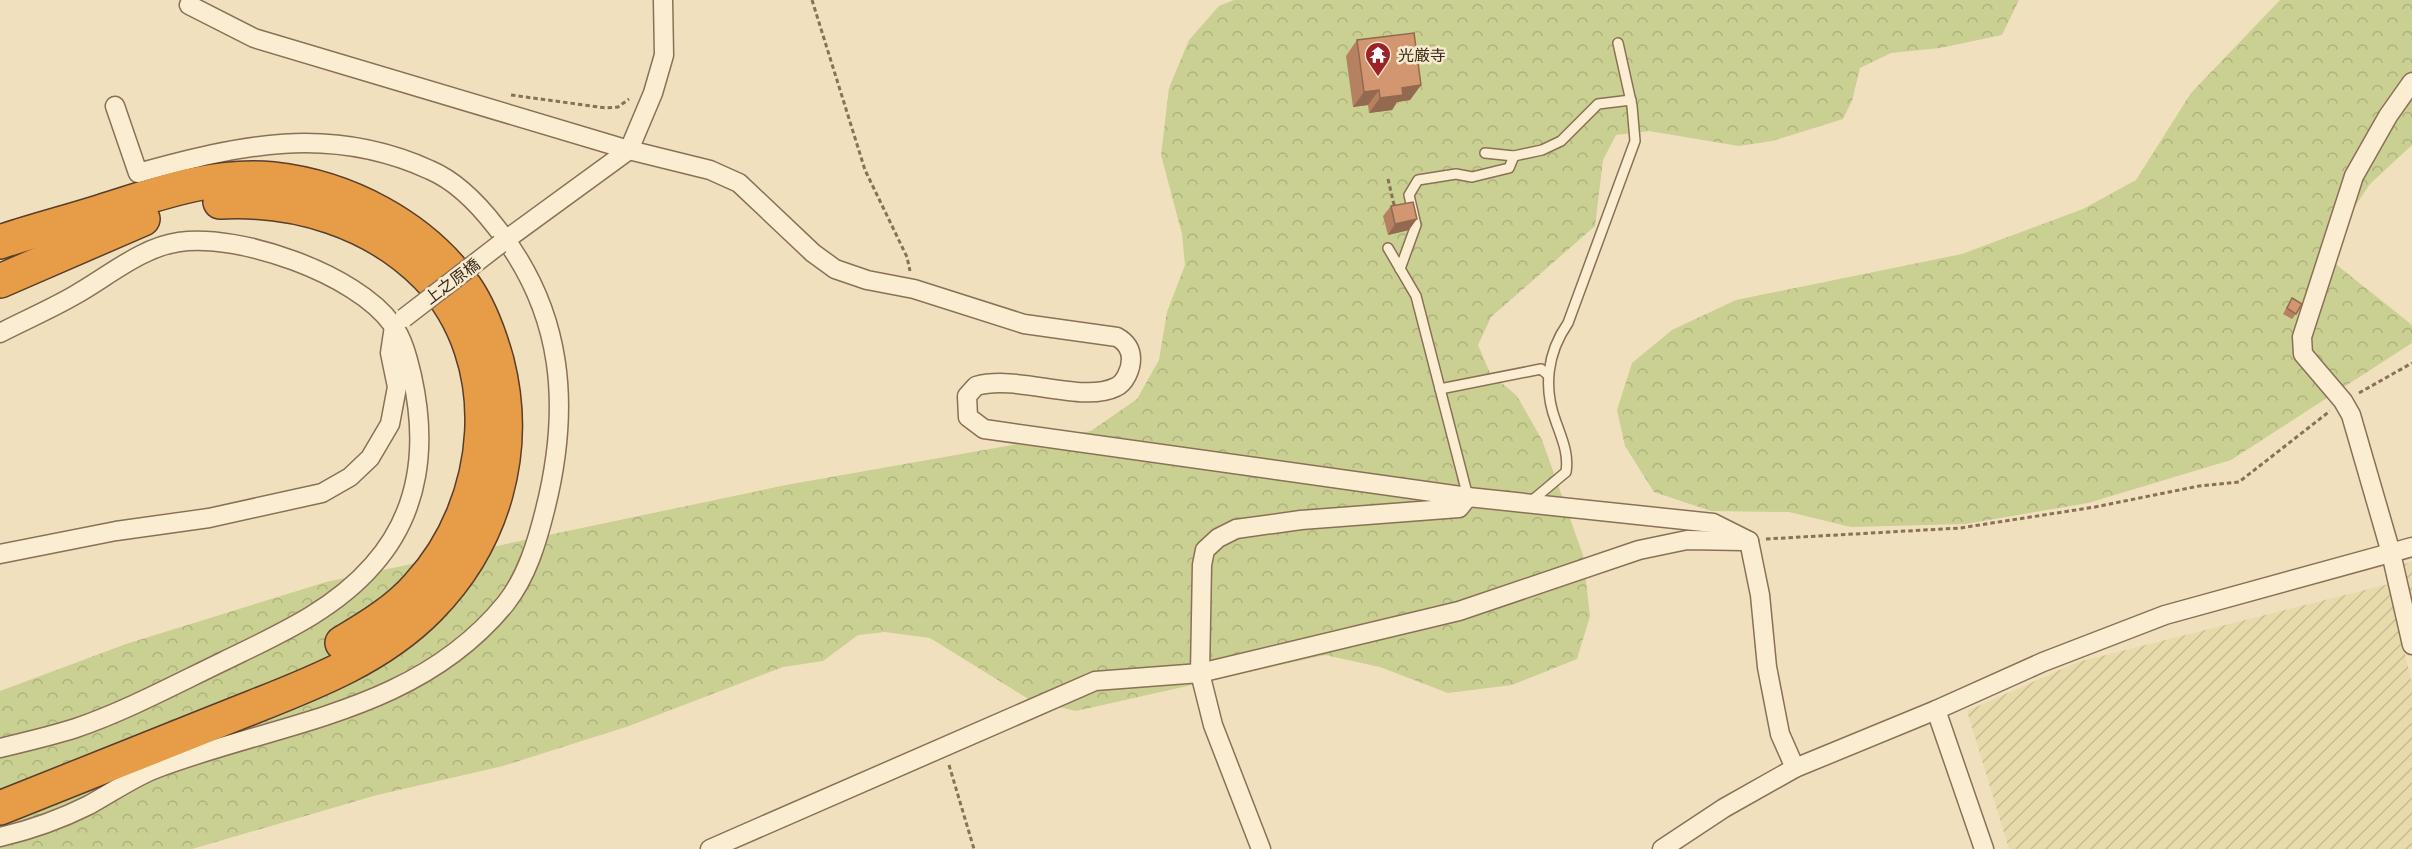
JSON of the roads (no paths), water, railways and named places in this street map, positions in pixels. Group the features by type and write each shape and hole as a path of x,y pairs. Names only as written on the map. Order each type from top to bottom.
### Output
{"highway":[{"path":"0,242 171,188 202,182 236,178 271,179 336,193 398,224 448,266 467,290 492,341 505,402 507,435 496,500 474,550 449,585 400,633 373,651 312,683 0,808"},
{"path":"0,281 129,224 181,208 239,201 298,206 354,226 381,240 427,277 444,297 458,321 477,375 483,431 474,487 453,539 418,587 376,622 337,646 302,663 0,785"}],"street":[{"path":"629,150 653,93 664,56 663,0"},
{"path":"189,5 254,38 488,106 629,150 710,170 739,183 813,253 835,268 867,280 914,288 1024,324 1117,337 1127,346 1131,361 1130,368 1126,377 1116,387 1088,391 1008,382 976,386 968,396 968,417 984,429 1468,497 1713,523 1749,541"},
{"path":"2412,82 2388,116 2354,177 2302,337 2303,354 2343,401 2350,415 2391,553 2412,645"},
{"path":"0,837 52,821 86,806 153,770 337,714 382,696 450,654 483,628 508,600 527,568 540,532 555,462 560,413 560,378 545,312 531,277 503,242 483,211 434,171 400,158 331,144 252,145 138,173 115,106"},
{"name":"上之原橋","path":"399,321 629,150"},
{"path":"0,333 75,295 148,252 179,242 197,241 246,247 304,266 357,292 399,321 402,344 416,394 421,427 416,485 405,515 389,544 373,566 346,592 317,613 162,691 79,727 0,748"},
{"path":"0,554 116,531 209,518 322,493 350,477 370,458 390,424 397,387 390,352 399,321"},
{"path":"1261,849 1212,725 1200,673 1202,566 1205,550 1218,538 1236,529 1290,521 1460,508 1468,497"},
{"path":"710,849 1095,681 1200,673 1459,611 1639,550 1687,540 1749,541"},
{"path":"1749,541 1760,595 1767,667 1780,734 1795,768"},
{"path":"1662,849 1724,808 1795,768 2043,663 2165,615 2412,548"},
{"path":"1936,710 1984,849"}],"lane":[{"path":"1527,504 1566,472 1566,453 1554,419 1546,383 1556,340 1568,323 1635,141 1631,99 1618,43"},
{"path":"1485,153 1514,156 1542,150 1561,141 1598,104 1631,99"},
{"path":"1400,269 1416,225 1409,195 1418,180 1456,174 1472,177 1509,168 1514,156"},
{"path":"1388,248 1416,296 1468,497"},
{"path":"1440,389 1541,369 1548,375"}],"place":[{"name":"光厳寺","path":"1378,78"}]}
